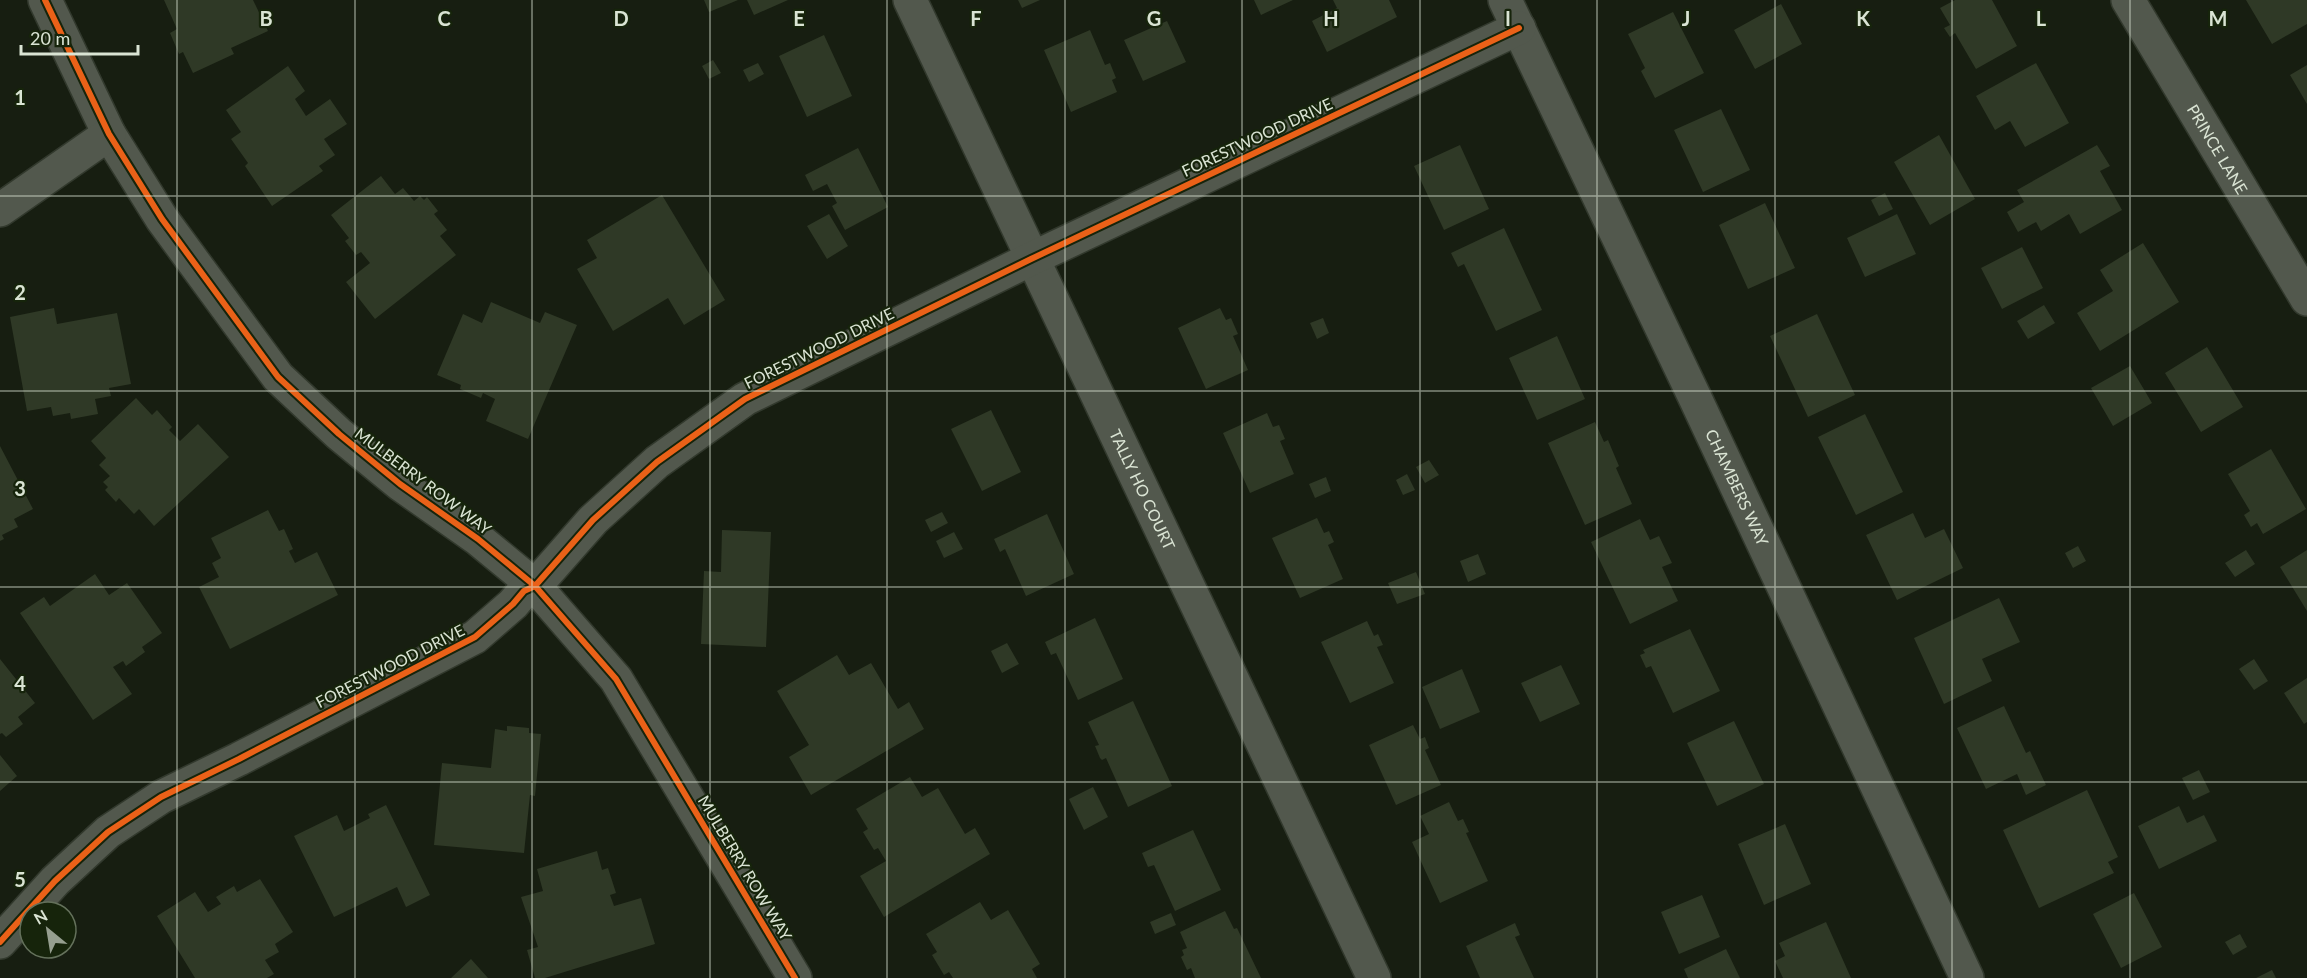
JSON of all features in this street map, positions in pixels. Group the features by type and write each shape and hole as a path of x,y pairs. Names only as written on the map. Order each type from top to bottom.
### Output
{"street":[{"name":"MULBERRY ROW WAY","path":"45,0 109,134 162,219 278,377 339,434 400,484 478,539 535,586 616,679 791,977"},
{"name":"TALLY HO COURT","path":"910,0 1374,978"},
{"name":"PRINCE LANE","path":"2128,0 2307,299"},
{"name":"FORESTWOOD DRIVE","path":"0,942 55,881 108,832 161,797 475,637 513,604 524,591 535,586 593,520 657,462 745,399 1031,259 1512,14"},
{"name":"CHAMBERS WAY","path":"1512,14 1967,978"},
{"path":"0,210 109,134"}],"building":[{"path":"164,0 253,0 268,31 231,48 234,54 193,73 183,52 179,54 170,33 177,29"},
{"path":"704,0 738,0 709,12"},
{"path":"747,0 788,0 754,15"},
{"path":"1018,0 1040,0 1022,8"},
{"path":"1254,0 1293,0 1261,15"},
{"path":"1333,0 1389,0 1397,17 1327,52 1312,21 1337,8"},
{"path":"1955,0 1992,0 2017,46 1976,69 1955,33 1950,37 1944,28 1950,25 1940,8"},
{"path":"2246,0 2307,0 2307,24 2272,44"},
{"path":"1781,4 1802,44 1755,69 1734,30"},
{"path":"1673,12 1704,73 1655,98 1641,71 1645,68 1628,34"},
{"path":"1167,21 1186,62 1143,81 1124,40"},
{"path":"1090,30 1105,65 1110,63 1116,78 1112,80 1117,92 1071,112 1044,50"},
{"path":"824,35 852,96 807,117 779,56"},
{"path":"713,60 721,73 709,79 702,66"},
{"path":"758,63 764,74 749,82 743,70"},
{"path":"2036,63 2069,123 2025,147 2010,121 1995,130 1976,96"},
{"path":"2307,65 2307,104 2290,75"},
{"path":"288,66 305,91 295,99 306,116 330,99 347,124 324,139 335,155 319,166 323,171 272,206 245,166 248,163 231,139 241,132 226,110"},
{"path":"1721,109 1750,170 1703,192 1674,130"},
{"path":"1939,135 1975,199 1930,225 1894,162"},
{"path":"1460,145 1489,209 1444,230 1414,166"},
{"path":"2097,145 2110,166 2100,171 2122,210 2080,234 2069,214 2041,231 2036,222 2018,232 2007,212 2024,202 2017,190"},
{"path":"858,148 888,207 845,230 832,206 837,203 827,184 813,191 805,175"},
{"path":"381,176 395,194 403,188 414,201 420,196 424,200 427,197 438,211 434,214 447,230 440,236 456,255 375,319 346,282 370,263 361,252 356,255 345,241 349,238 331,215"},
{"path":"1885,193 1893,209 1879,216 1871,200"},
{"path":"662,195 725,300 684,325 668,298 613,331 577,269 597,258 587,240"},
{"path":"1765,203 1795,268 1748,289 1719,225"},
{"path":"829,214 848,246 827,259 807,226"},
{"path":"1897,214 1916,254 1865,277 1847,238"},
{"path":"1504,228 1542,310 1496,331 1464,264 1458,267 1451,253"},
{"path":"2143,243 2179,302 2100,351 2077,313 2113,291 2100,270"},
{"path":"2022,247 2043,288 2002,309 1981,268"},
{"path":"491,302 540,323 545,312 577,325 528,439 486,421 495,399 483,393 481,398 460,389 461,385 437,375 463,314 482,323"},
{"path":"2044,305 2055,323 2028,339 2017,321"},
{"path":"54,308 57,324 117,313 131,384 109,388 111,396 95,399 98,414 71,419 70,413 53,416 51,407 27,411 10,317"},
{"path":"1220,308 1226,320 1231,318 1238,334 1233,336 1248,370 1206,389 1178,328"},
{"path":"1817,314 1855,395 1808,417 1770,336"},
{"path":"1323,318 1329,333 1317,339 1310,323"},
{"path":"1557,336 1585,399 1537,420 1509,358"},
{"path":"2207,347 2243,407 2201,432 2165,373"},
{"path":"2130,366 2152,403 2113,426 2091,388"},
{"path":"136,398 152,415 157,410 172,427 169,430 180,441 198,424 229,457 154,526 139,509 134,514 119,498 116,502 105,490 108,487 103,482 110,476 99,465 106,458 91,441"},
{"path":"991,410 1021,472 982,491 951,429"},
{"path":"1267,413 1273,427 1279,425 1285,439 1280,441 1294,474 1250,493 1223,433"},
{"path":"1865,414 1903,492 1856,515 1818,437"},
{"path":"1595,422 1604,442 1608,440 1619,466 1616,468 1632,504 1585,525 1548,443"},
{"path":"0,446 33,509 14,519 18,527 2,535 4,539 0,541"},
{"path":"2271,449 2306,509 2263,534 2257,523 2251,527 2244,515 2250,511 2228,474"},
{"path":"1429,460 1439,475 1425,483 1416,467"},
{"path":"1407,474 1415,490 1403,495 1396,480"},
{"path":"1326,477 1331,491 1315,498 1309,484"},
{"path":"268,510 279,531 284,529 293,549 289,551 295,563 317,552 338,595 230,649 199,587 219,577 212,563 221,558 211,538"},
{"path":"942,512 948,523 931,532 925,520"},
{"path":"1913,513 1925,538 1944,529 1963,568 1897,600 1866,535"},
{"path":"1047,514 1074,574 1026,596 1005,549 1000,552 994,539"},
{"path":"1317,518 1324,533 1329,531 1334,542 1328,545 1343,579 1300,598 1272,538"},
{"path":"1640,519 1650,540 1659,536 1672,563 1662,567 1678,601 1630,624 1591,542"},
{"path":"722,530 771,532 766,647 701,644 704,571 721,572"},
{"path":"954,532 963,549 944,558 936,541"},
{"path":"2078,546 2086,561 2073,568 2065,553"},
{"path":"2246,550 2255,564 2235,577 2225,563"},
{"path":"2307,550 2307,611 2280,567"},
{"path":"1478,554 1486,574 1468,582 1460,561"},
{"path":"1416,572 1425,594 1397,604 1388,583"},
{"path":"95,574 109,595 127,583 162,633 142,647 145,652 126,666 123,661 113,667 132,694 93,720 20,613 44,597 50,606"},
{"path":"1999,598 2020,642 1982,659 1992,681 1944,704 1914,638"},
{"path":"1095,618 1123,679 1078,700 1056,653 1051,655 1045,642"},
{"path":"1367,621 1374,636 1378,634 1383,645 1377,647 1394,683 1350,703 1321,642"},
{"path":"1690,629 1720,691 1673,713 1651,666 1646,668 1640,655 1645,653 1643,650"},
{"path":"1007,643 1019,664 1002,673 991,651"},
{"path":"837,655 849,675 871,663 898,709 909,702 924,729 811,795 789,757 809,745 777,691"},
{"path":"0,659 35,703 18,717 23,724 6,737 0,734"},
{"path":"2254,659 2268,681 2254,690 2239,669"},
{"path":"1561,665 1580,704 1540,722 1521,683"},
{"path":"1462,669 1480,712 1440,729 1422,687"},
{"path":"2307,678 2307,722 2304,724 2284,693"},
{"path":"1133,701 1172,786 1128,807 1106,758 1102,760 1100,758 1095,746 1099,745 1088,722"},
{"path":"2004,706 2026,753 2030,751 2046,785 2026,795 2017,774 1986,789 1957,728"},
{"path":"1734,721 1764,784 1717,806 1687,743"},
{"path":"1413,725 1420,739 1425,737 1429,748 1425,750 1441,785 1396,805 1369,745"},
{"path":"507,726 529,728 529,733 541,734 535,796 530,795 524,853 434,845 442,763 491,768 495,729 507,731"},
{"path":"0,755 17,776 0,791"},
{"path":"2199,770 2210,792 2193,800 2182,778"},
{"path":"910,777 922,797 938,788 965,834 975,828 990,854 884,917 860,876 886,861 878,848 874,850 863,832 868,829 856,809"},
{"path":"1093,787 1108,817 1084,830 1069,799"},
{"path":"2087,790 2118,857 2108,862 2114,873 2039,908 2003,830"},
{"path":"1449,802 1458,821 1463,819 1469,832 1466,833 1488,881 1440,903 1412,842 1429,834 1420,816"},
{"path":"386,805 430,895 406,907 397,887 334,917 294,836 337,815 344,831 370,818 368,814"},
{"path":"2179,806 2187,823 2204,815 2217,841 2159,869 2138,826"},
{"path":"1785,824 1811,884 1764,905 1738,844"},
{"path":"1193,830 1221,890 1175,911 1154,865 1148,867 1142,853"},
{"path":"597,851 602,870 608,868 616,893 610,895 614,906 641,898 655,944 545,978 535,978 527,950 538,947 521,897 543,891 537,869"},
{"path":"260,879 293,932 275,944 279,952 265,960 274,974 267,978 195,978 157,916 195,892 208,912 221,904 216,897 234,886 237,892"},
{"path":"2134,893 2162,947 2121,968 2093,914"},
{"path":"1702,895 1720,937 1679,954 1661,912"},
{"path":"980,902 991,920 1008,910 1040,964 1032,969 1037,978 953,978 949,972 944,975 932,955 937,952 926,934"},
{"path":"1225,911 1234,929 1237,928 1261,978 1195,978 1191,968 1187,970 1181,957 1184,955 1182,950 1187,948 1180,932"},
{"path":"1171,913 1176,925 1155,934 1150,922"},
{"path":"1826,922 1851,978 1783,978 1775,961 1785,956 1779,943"},
{"path":"1515,923 1520,935 1515,937 1534,978 1480,978 1466,946"},
{"path":"2240,934 2247,947 2233,955 2225,942"},
{"path":"1726,949 1740,978 1688,978 1684,969"},
{"path":"471,959 488,978 451,978"},
{"path":"2272,970 2276,978 2256,978"}],"cycle path":[{"path":"45,0 109,134 162,219 278,377 339,434 400,484 478,539 535,586 616,679 795,978"},
{"path":"0,942 55,881 108,832 161,797 475,637 513,604 524,591 535,586 593,520 657,462 745,399 1031,259 1519,28"}]}
